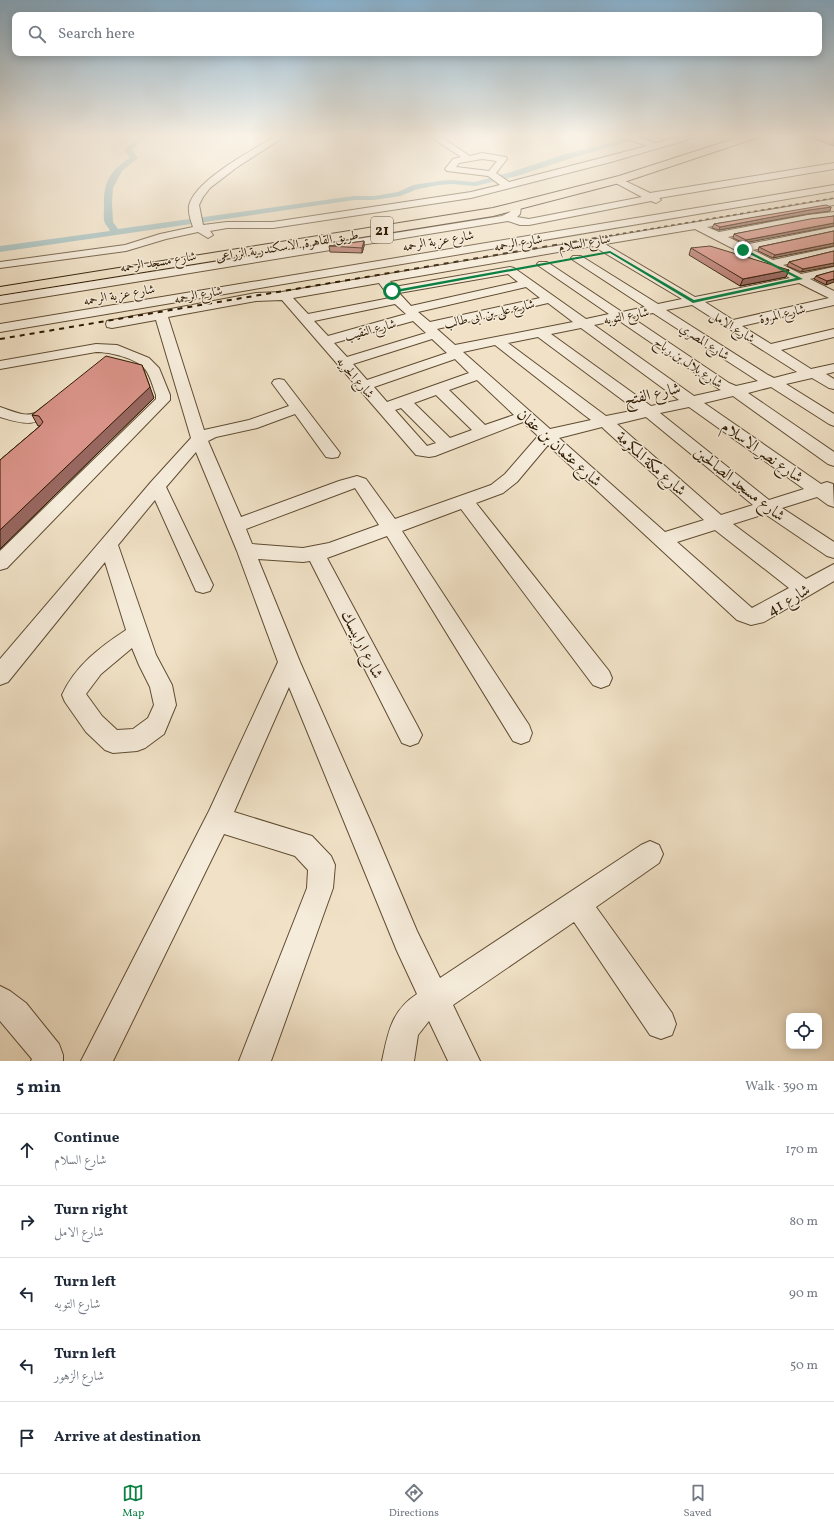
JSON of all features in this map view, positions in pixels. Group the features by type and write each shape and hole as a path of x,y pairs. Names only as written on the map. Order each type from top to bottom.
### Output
{"highway":[{"name":"طريق القاهرة, الاسكندرية الزراعى","path":"0,282 493,205 576,185"},
{"name":"طريق القاهرة, الاسكندرية الزراعى","path":"0,291 463,218 512,213 603,185"}],"street":[{"path":"199,229 194,205 197,196 208,185"},
{"path":"0,266 126,248 164,236 199,229 227,225 273,225 471,195 506,185"},
{"path":"631,185 654,192 681,213"},
{"name":"شارع مسجد الرحمه","path":"0,300 437,230 512,213 520,222 529,222 627,203 654,192 682,191 720,185"},
{"path":"731,185 757,201"},
{"path":"750,185 758,189"},
{"path":"768,185 772,187 791,187 797,185"},
{"path":"708,187 736,204"},
{"name":"شارع عزبة الرحمه","path":"0,328 757,201 791,187 804,193 832,188"},
{"path":"682,191 711,208"},
{"name":"شارع الرحمه","path":"112,324 256,297 285,296 408,308 595,243 834,202"},
{"path":"627,203 647,219"},
{"path":"598,208 617,224"},
{"path":"794,209 834,226"},
{"name":"شارع السلام","path":"408,308 510,270 809,218 834,215"},
{"path":"696,225 833,296"},
{"path":"199,229 207,232 209,236"},
{"path":"194,239 194,234 199,229"},
{"path":"437,230 455,251"},
{"path":"743,250 834,230"},
{"name":"شارع الامل","path":"595,243 693,301 768,349 811,374 834,385"},
{"path":"772,264 834,250"},
{"name":"شارع المصري","path":"577,258 762,378 773,382 834,421"},
{"name":"شارع بلال بن رباح","path":"543,264 724,386 735,391 834,460"},
{"name":"شارع نصر الاسلام","path":"510,270 692,402 827,488 834,501"},
{"name":"شارع التوبه","path":"364,386 455,352 498,341 800,279 834,270"},
{"path":"305,320 408,308 528,283"},
{"name":"شارع الحريه","path":"285,296 418,449 430,452 446,445"},
{"name":"شارع المروة","path":"730,325 833,296"},
{"name":"شارع على بن ابى طالب","path":"408,308 551,300"},
{"path":"343,363 408,308"},
{"name":"شارع النقيب","path":"324,341 408,308"},
{"name":"شارع عثمان بن عفان","path":"408,308 741,612"},
{"path":"161,315 199,439 246,551 289,662 364,836 407,941 464,1061"},
{"name":"شارع مسجد الصالحين","path":"540,332 649,412 767,507 834,551"},
{"path":"768,349 834,333"},
{"name":"شارع مكة المكرمة","path":"498,341 588,411 605,422 718,522 805,589"},
{"path":"0,364 96,348 112,348 144,361 152,368 164,400 0,563"},
{"path":"112,363 125,353"},
{"name":"شارع الفتح","path":"548,435 834,368"},
{"path":"384,409 479,374"},
{"path":"279,383 332,453"},
{"path":"438,389 483,432"},
{"path":"0,412 32,420 44,414 68,395"},
{"path":"404,402 446,445 525,416"},
{"path":"0,675 157,486 199,439 211,433 252,424 298,408"},
{"path":"246,551 283,555 315,553 330,550 497,489 504,484 548,435"},
{"path":"235,526 357,482 360,484 391,528 521,734"},
{"path":"157,486 202,585"},
{"path":"662,540 827,488"},
{"path":"464,501 602,678"},
{"path":"109,545 138,633 146,658 161,685 165,705 156,726 137,740 112,742 94,724 73,695 81,680 110,652 138,633"},
{"name":"شارع ارابيسك","path":"315,553 410,735"},
{"name":"شارع 41","path":"741,612 747,616 757,616 834,572"},
{"path":"97,1061 218,820 289,662"},
{"path":"218,820 303,845 322,865 320,888 255,1061"},
{"path":"398,1061 404,1029 419,1010 650,854"},
{"path":"577,903 661,1024"},
{"path":"0,1001 15,1014 48,1055 47,1061"}],"building":[{"path":"826,205 831,207 720,227 714,224"},
{"path":"834,216 834,223 746,240 734,234 810,219"},
{"path":"834,231 834,243 775,255 759,247"},
{"path":"364,241 362,248 329,246"},
{"path":"710,246 789,270 743,279 691,248"},
{"path":"834,251 834,263 803,269 789,262"},
{"path":"834,271 834,279 827,281 816,276"},
{"path":"106,356 142,365 150,387 0,530 0,460 43,422 39,416 32,415"}],"waterway":[{"path":"110,185 108,195 109,223 114,228 114,232"},
{"path":"0,249 354,198 374,198 400,194 416,187 430,185"}],"railway":[{"path":"602,237 834,198"},
{"path":"0,339 608,236"}],"route":[{"path":"392,291 610,252 693,301 801,279 743,250"}]}
